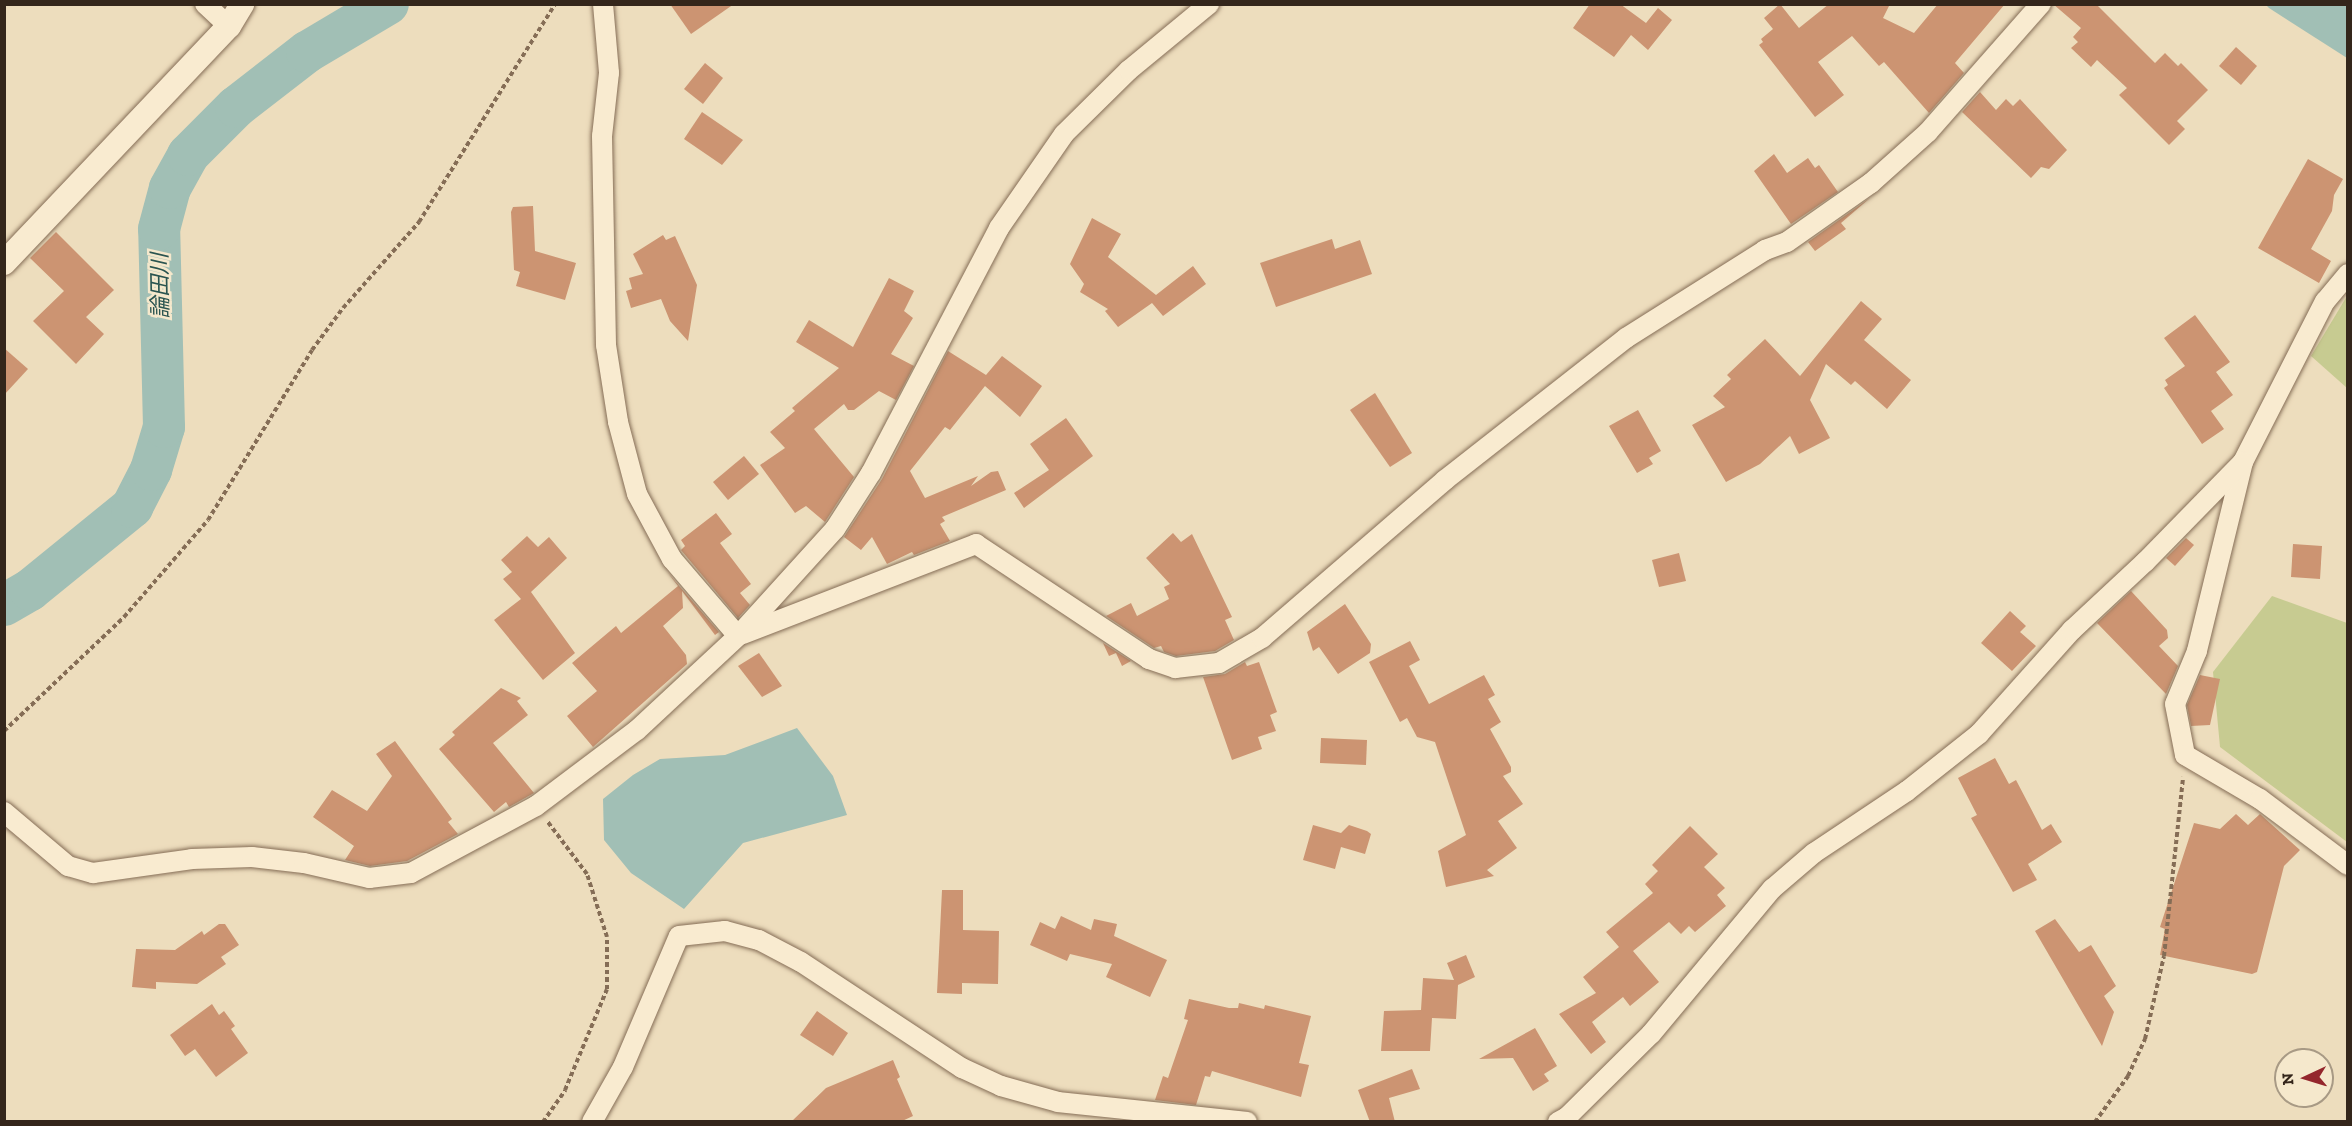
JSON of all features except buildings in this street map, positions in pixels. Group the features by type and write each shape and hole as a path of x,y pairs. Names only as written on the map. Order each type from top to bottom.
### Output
{"street":[{"path":"205,4 229,26"},
{"path":"4,263 229,26 242,4"},
{"path":"603,4 609,73 603,136 606,345 618,422 637,494 672,558 738,636"},
{"path":"4,812 68,866 93,873 192,860 252,857 304,863 369,878 411,873 536,806 637,730 738,636 835,529 853,501 999,228 1064,134 1129,70 1209,4"},
{"path":"738,636 976,544 1149,659 1175,668 1219,663 1262,638 1445,480 1626,338 1765,250 1787,242 1871,183 1928,132 2041,4"},
{"path":"2348,274 2325,301 2243,462 2200,641 2175,704 2185,755 2260,799 2348,865"},
{"path":"1558,1122 1567,1118 1651,1034 1772,889 1814,853 1907,791 1979,734 2072,630 2145,562 2243,462"},
{"path":"592,1122 623,1068 679,936 725,931 759,940 801,962 962,1068 1001,1086 1058,1102 1247,1122"}],"path":[{"path":"4,731 124,617 208,520 312,350 343,308 419,222 555,4"},
{"path":"2095,1122 2128,1076 2145,1039 2164,956 2185,755"},
{"path":"536,806 587,874 607,937 607,989 565,1090 543,1122"}],"green space":[{"path":"2347,296 2348,388 2311,356"},
{"path":"2272,596 2347,623 2347,842 2220,747 2213,672"}],"water":[{"path":"2266,5 2347,5 2347,58 2269,8"},
{"path":"797,728 833,776 847,815 743,843 684,909 631,873 604,840 603,799 633,775 660,759 725,755"}],"waterway":[{"name":"論田川","path":"4,605 30,590 132,507 151,470 164,427 159,229 170,188 188,155 236,107 307,52 388,4"}]}
